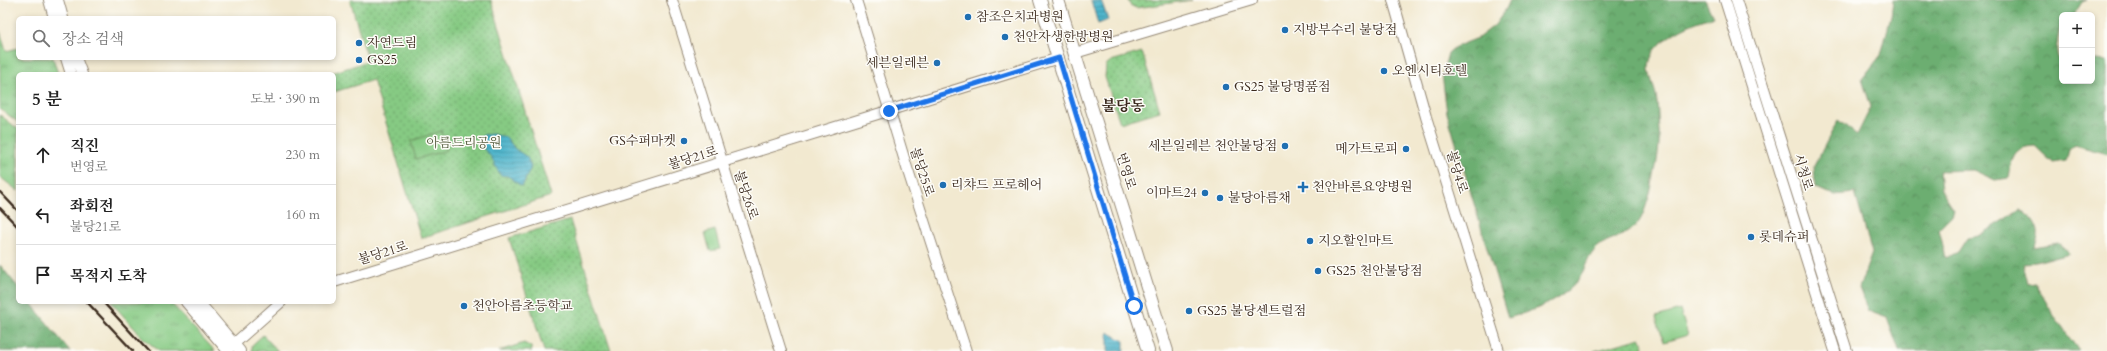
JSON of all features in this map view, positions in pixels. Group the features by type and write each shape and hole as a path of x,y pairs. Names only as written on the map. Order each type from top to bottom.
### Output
{"main road":[{"path":"1040,0 1148,351"},
{"name":"번영로","path":"1058,0 1167,351"},
{"path":"1059,58 1075,53"}],"street":[{"path":"54,16 56,0"},
{"path":"56,0 62,16"},
{"name":"불당26로","path":"672,0 781,351"},
{"name":"불당25로","path":"856,0 889,111 966,351"},
{"path":"1075,53 1252,0"},
{"name":"불당4로","path":"1393,0 1426,117 1499,351"},
{"name":"시청로","path":"1725,0 1835,351"},
{"name":"시청로","path":"1736,0 1847,351"},
{"name":"불당21로","path":"336,281 1059,58"},
{"path":"67,60 70,72"},
{"path":"77,60 81,72"},
{"path":"188,304 232,349"},
{"path":"200,304 232,349"},
{"path":"232,349 279,304"}],"green space":[{"name":"아름드리공원","path":"350,0 491,0 551,196 421,238 373,80 336,91 335,72 368,61"},
{"path":"1128,0 1192,0 1136,8 1130,5"},
{"path":"1510,0 1705,0 1713,17 1694,23 1672,34 1655,50 1651,59 1649,69 1658,108 1659,140 1655,173 1649,196 1639,222 1627,233 1606,242 1594,251 1577,282 1562,295 1536,309 1508,318 1447,113 1442,75 1448,53 1455,47 1478,38 1495,25 1506,9"},
{"path":"1893,0 2087,0 2082,2 2076,12 2059,12 2057,53 2059,58 2059,84 2095,84 2095,60 2107,61 2107,154 2075,145 2069,150 2066,161 2053,163 2035,146 2017,151 2012,159 2009,178 1995,180 1973,170 1939,171 1941,190 1954,210 1952,216 1939,229 1946,258 1958,252 1967,238 1979,236 2020,210 2028,214 2038,231 2037,241 2034,248 2058,244 2069,253 2036,262 2023,263 2028,284 2035,283 2056,319 2079,351 1899,351 1887,318 1868,311 1859,288 1872,253 1855,193 1835,195 1815,188 1814,166 1838,120 1857,135 1871,107 1862,79 1881,55 1891,16"},
{"path":"0,31 6,51 16,48 16,60 54,60 57,72 16,72 16,121 0,109"},
{"path":"1142,52 1160,111 1120,123 1105,77 1106,65 1111,61"},
{"path":"0,115 16,127 16,189 0,177"},
{"path":"441,131 447,150 416,159 411,141"},
{"path":"570,220 611,351 544,351 509,238"},
{"path":"715,230 720,249 710,251 705,233"},
{"path":"0,265 16,285 16,304 32,304 70,351 0,351"},
{"path":"113,304 172,304 215,351 159,351 143,338"},
{"path":"1680,310 1688,335 1664,342 1656,317"},
{"path":"263,335 278,351 252,351 252,345"},
{"path":"1641,338 1645,351 1594,351"},
{"path":"524,343 531,347 532,351 499,351"}],"water":[{"path":"1091,0 1101,0 1108,20 1098,24"},
{"path":"492,134 506,137 515,149 527,157 531,167 523,185 521,186 508,176 500,175 491,157 483,148 480,139 483,135"},
{"path":"1108,332 1124,341 1124,351 1108,351"}],"railway":[{"path":"0,192 16,209"},
{"path":"0,208 16,225"},
{"path":"89,304 133,351"},
{"path":"105,304 148,351"}],"place":[{"name":"참조은치과병원","path":"968,17"},
{"name":"지방부수리 불당점","path":"1285,30"},
{"name":"천안자생한방병원","path":"1005,37"},
{"name":"자연드림","path":"359,43"},
{"name":"GS25","path":"359,60"},
{"name":"세븐일레븐","path":"937,63"},
{"name":"오엔시티호텔","path":"1384,71"},
{"name":"GS25 불당명품점","path":"1226,87"},
{"name":"GS수퍼마켓","path":"684,141"},
{"name":"세븐일레븐 천안불당점","path":"1285,146"},
{"name":"메가트로피","path":"1406,149"},
{"name":"리챠드 프로헤어","path":"943,185"},
{"name":"천안바른요양병원","path":"1303,187"},
{"name":"이마트24","path":"1205,193"},
{"name":"불당아름채","path":"1220,198"},
{"name":"롯데슈퍼","path":"1751,237"},
{"name":"지오할인마트","path":"1310,241"},
{"name":"GS25 천안불당점","path":"1318,271"},
{"name":"천안아름초등학교","path":"464,306"},
{"name":"GS25 불당센트럴점","path":"1189,311"}],"district":[{"name":"불당동","path":"1123,106"}],"route":[{"path":"889,111 1059,58 1134,306"}]}
